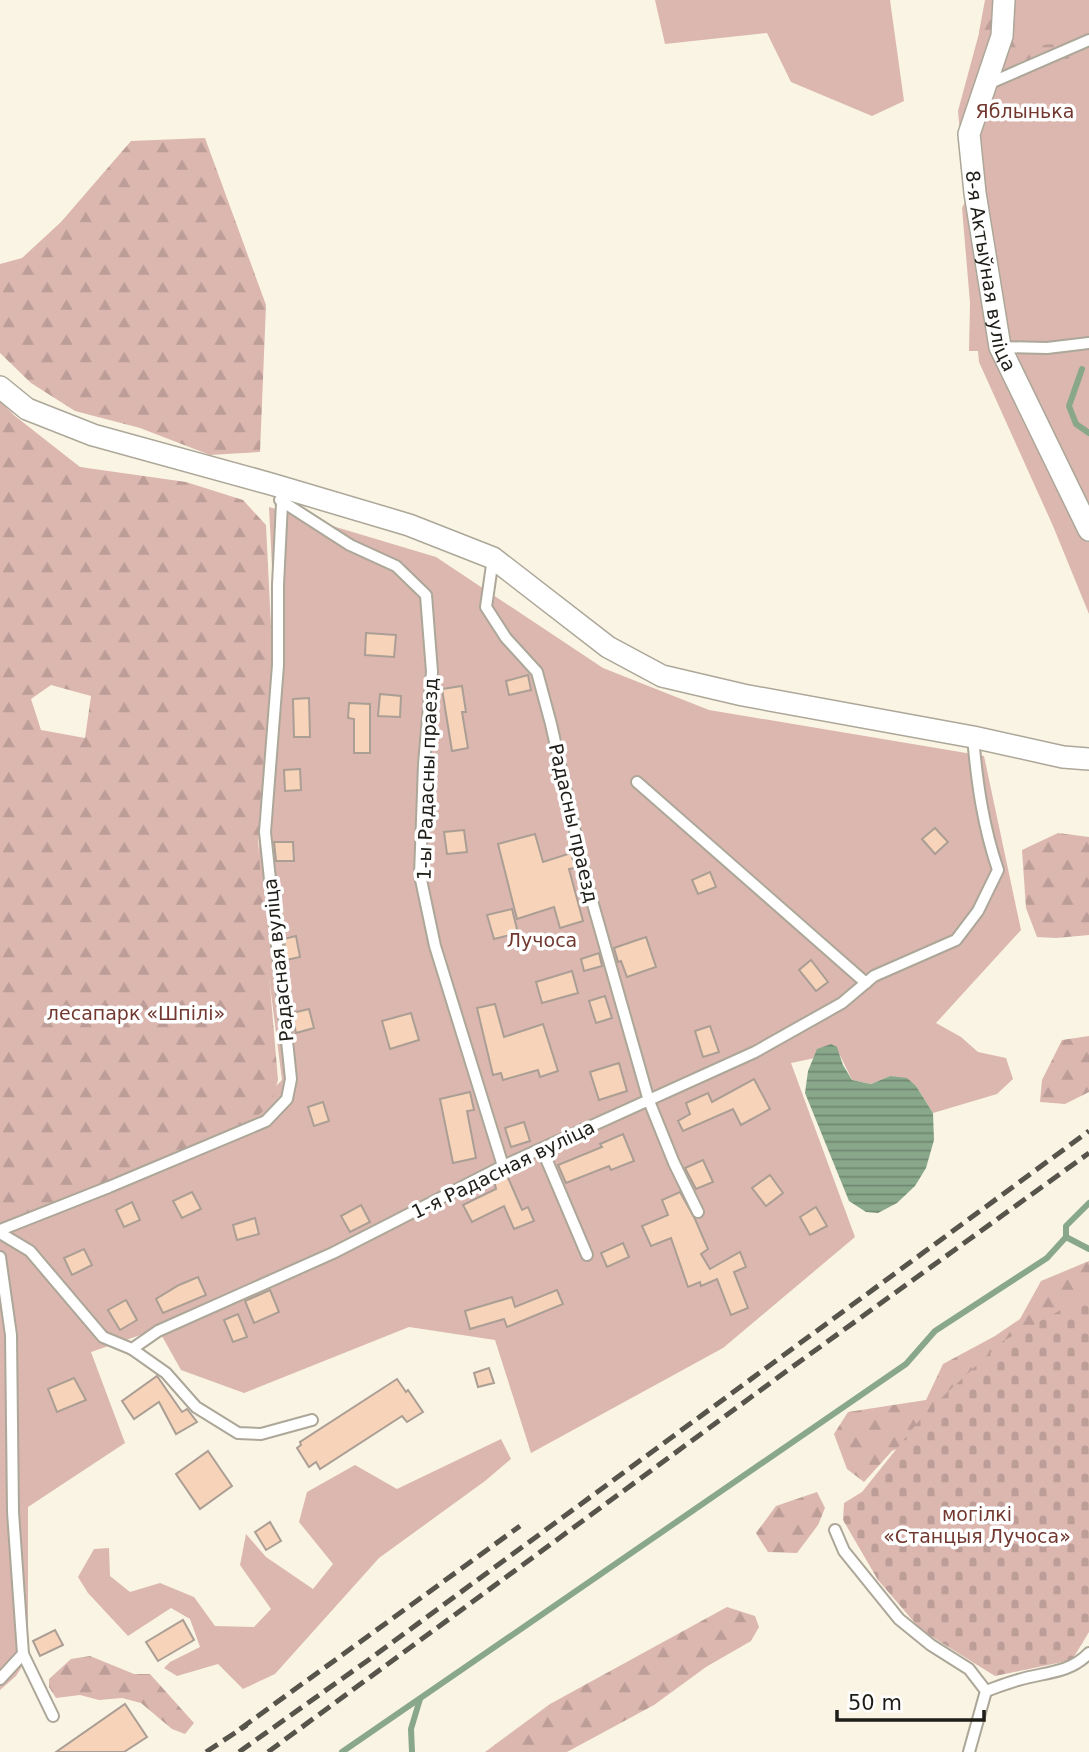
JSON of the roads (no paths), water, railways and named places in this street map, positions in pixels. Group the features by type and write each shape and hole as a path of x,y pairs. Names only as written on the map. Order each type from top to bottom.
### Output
{"street":[{"name":"8-я Актыўная вуліца","path":"1004,0 1002,36 969,134 975,193 1000,347 1089,530"},
{"path":"0,387 27,409 93,435 409,525 493,558 608,647 662,676 743,695 973,737 1063,757 1089,759"}],"lane":[{"path":"985,85 1089,40"},
{"path":"1000,347 1047,348 1089,343"},
{"path":"271,484 282,503"},
{"name":"1-ы Радасны праезд","path":"282,503 350,545 396,566 426,595 432,672 424,764 420,875 435,946 503,1166"},
{"name":"Радасная вуліца","path":"0,1231 266,1121 287,1099 292,1079 265,832 278,665 282,503"},
{"name":"Радасны праезд","path":"493,558 486,607 506,638 537,672 585,876 649,1101 674,1163 698,1212"},
{"name":"1-я Радасная вуліца","path":"132,1349 158,1331 333,1252 503,1166 755,1052 842,1003 874,976 956,940 978,911 998,870 988,841 978,794 973,737"},
{"path":"637,782 866,983"},
{"path":"542,1149 587,1255"},
{"path":"0,1231 30,1251 103,1337 132,1349 166,1373 196,1407 238,1433 261,1434 312,1420"},
{"path":"0,1257 11,1335 13,1512 23,1654 53,1716"},
{"path":"835,1530 844,1551 899,1619 931,1646 969,1669 986,1691"},
{"path":"986,1691 1019,1679 1049,1675 1079,1663 1089,1653"},
{"path":"0,1679 23,1654"},
{"path":"969,1752 986,1691"}],"waterway":[{"path":"1082,369 1069,406 1076,424 1089,433"},
{"path":"342,1752 906,1364 935,1331 1047,1258 1066,1237 1066,1226 1089,1203"},
{"path":"1066,1237 1089,1249"},
{"path":"412,1752 411,1729 420,1699"}],"railway":[{"path":"239,1752 1089,1131"},
{"path":"268,1752 788,1370 1089,1153"},
{"path":"240,1729 520,1526"},
{"path":"206,1752 247,1725"}],"park label":[{"name":"Яблынька","path":"1025,111"},
{"name":"Лучоса","path":"542,940"},
{"name":"лесапарк «Шпілі»","path":"136,1013"},
{"name":"могілкі «Станцыя Лучоса»","path":"977,1525"}]}
